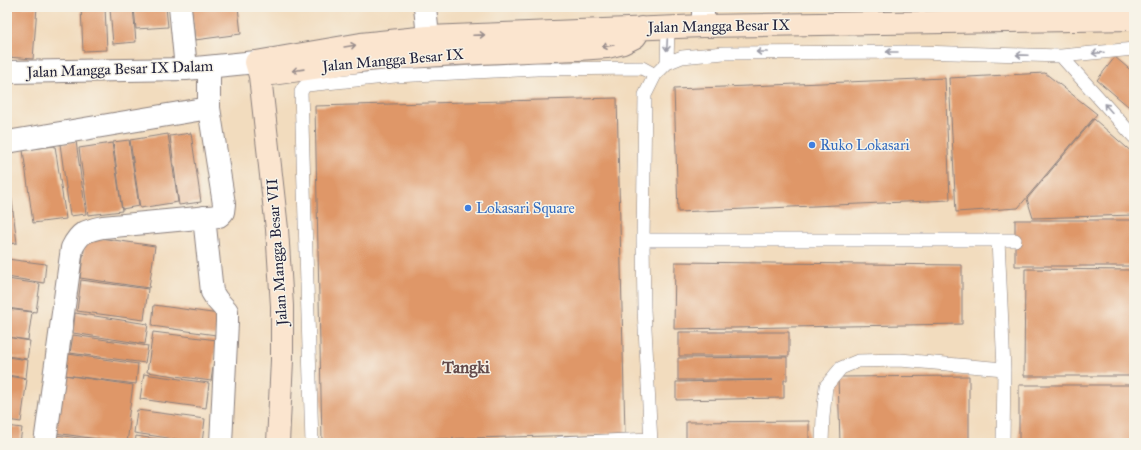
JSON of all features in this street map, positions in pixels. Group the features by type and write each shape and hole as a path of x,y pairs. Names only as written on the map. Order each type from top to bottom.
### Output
{"street":[{"path":"180,7 186,70"},
{"path":"425,7 428,37"},
{"name":"Jalan Mangga Besar IX","path":"258,69 361,44 428,37 668,27 703,16 1133,15"},
{"name":"Jalan Mangga Besar IX","path":"258,69 455,54 570,50 607,47 623,43 635,37 641,28"},
{"path":"45,443 67,279 72,248 77,238 86,231 103,227 219,216 223,212 224,204 209,108 209,67"},
{"name":"Jalan Mangga Besar IX Dalam","path":"7,72 186,70 209,67 258,69"},
{"name":"Jalan Mangga Besar VII","path":"258,69 278,229 282,306 281,443"},
{"path":"7,142 209,108"},
{"path":"204,217 212,292 226,311 227,322 221,443"}],"lane":[{"path":"666,63 668,27"},
{"path":"560,443 651,441 644,309 643,240 645,95 655,75 666,63 682,57 724,53 918,52 1061,56 1134,49"},
{"path":"1061,56 1134,137"},
{"path":"312,443 301,92 304,87 308,85 395,76 537,70 642,68 655,75"},
{"path":"643,240 1015,240"},
{"path":"998,240 1004,369 1003,443"},
{"path":"822,443 826,386 840,368 858,361 900,360 1004,369"}],"building":[{"path":"7,7 37,7 33,59 7,57"},
{"path":"81,7 105,7 107,50 83,51"},
{"path":"133,7 136,42 113,44 110,9"},
{"path":"134,7 166,7 168,27 136,29"},
{"path":"191,7 238,7 241,34 195,40"},
{"path":"1115,57 1134,73 1134,111 1097,80"},
{"name":"Ruko Lokasari","path":"1045,73 1097,114 1018,208 956,212 949,78"},
{"name":"Ruko Lokasari","path":"945,78 950,200 678,212 674,89"},
{"name":"Lokasari Square","path":"617,98 625,434 322,442 315,106"},
{"path":"1094,119 1134,154 1134,215 1033,218 1027,199"},
{"path":"191,133 201,202 179,205 170,136"},
{"path":"168,134 178,202 140,208 130,140"},
{"path":"129,140 139,206 122,209 113,142"},
{"path":"76,141 86,214 70,216 60,144"},
{"path":"112,143 122,211 88,215 79,148"},
{"path":"55,146 66,219 33,223 23,150"},
{"path":"9,179 13,209 7,210 7,180"},
{"path":"7,211 13,211 17,243 7,244"},
{"path":"1015,220 1134,220 1134,266 1015,266"},
{"path":"86,236 155,246 149,288 80,278"},
{"path":"7,259 46,264 44,283 7,277"},
{"path":"675,262 962,265 962,324 674,329"},
{"path":"1025,269 1134,270 1134,376 1024,376"},
{"path":"7,279 40,284 36,312 7,308"},
{"path":"81,280 148,289 144,320 77,311"},
{"path":"154,305 219,314 216,335 152,326"},
{"path":"7,309 32,312 28,340 7,337"},
{"path":"75,313 148,324 145,344 73,333"},
{"path":"153,332 217,340 211,381 147,372"},
{"path":"679,332 789,332 789,356 679,356"},
{"path":"73,335 148,346 145,363 70,353"},
{"path":"7,337 30,341 27,359 7,356"},
{"path":"68,354 138,364 136,384 65,375"},
{"path":"7,357 28,360 26,378 7,375"},
{"path":"787,357 787,380 784,380 784,398 676,400 676,382 773,380 678,380 678,358"},
{"path":"144,374 209,383 206,408 140,399"},
{"path":"64,375 133,385 128,421 130,421 127,443 55,433"},
{"path":"7,376 27,379 21,422 7,420"},
{"path":"969,376 969,443 840,443 838,377"},
{"path":"1019,385 1134,385 1134,443 1019,443"},
{"path":"137,410 205,419 202,443 134,433"},
{"path":"809,421 809,443 686,443 686,422"},
{"path":"7,426 22,428 20,443 7,443"},
{"path":"56,435 108,442 108,443 55,443"},
{"path":"136,436 177,442 177,443 135,443"}],"place":[{"name":"Ruko Lokasari","path":"812,145"},
{"name":"Lokasari Square","path":"468,208"}],"district":[{"name":"Tangki","path":"466,367"}]}
